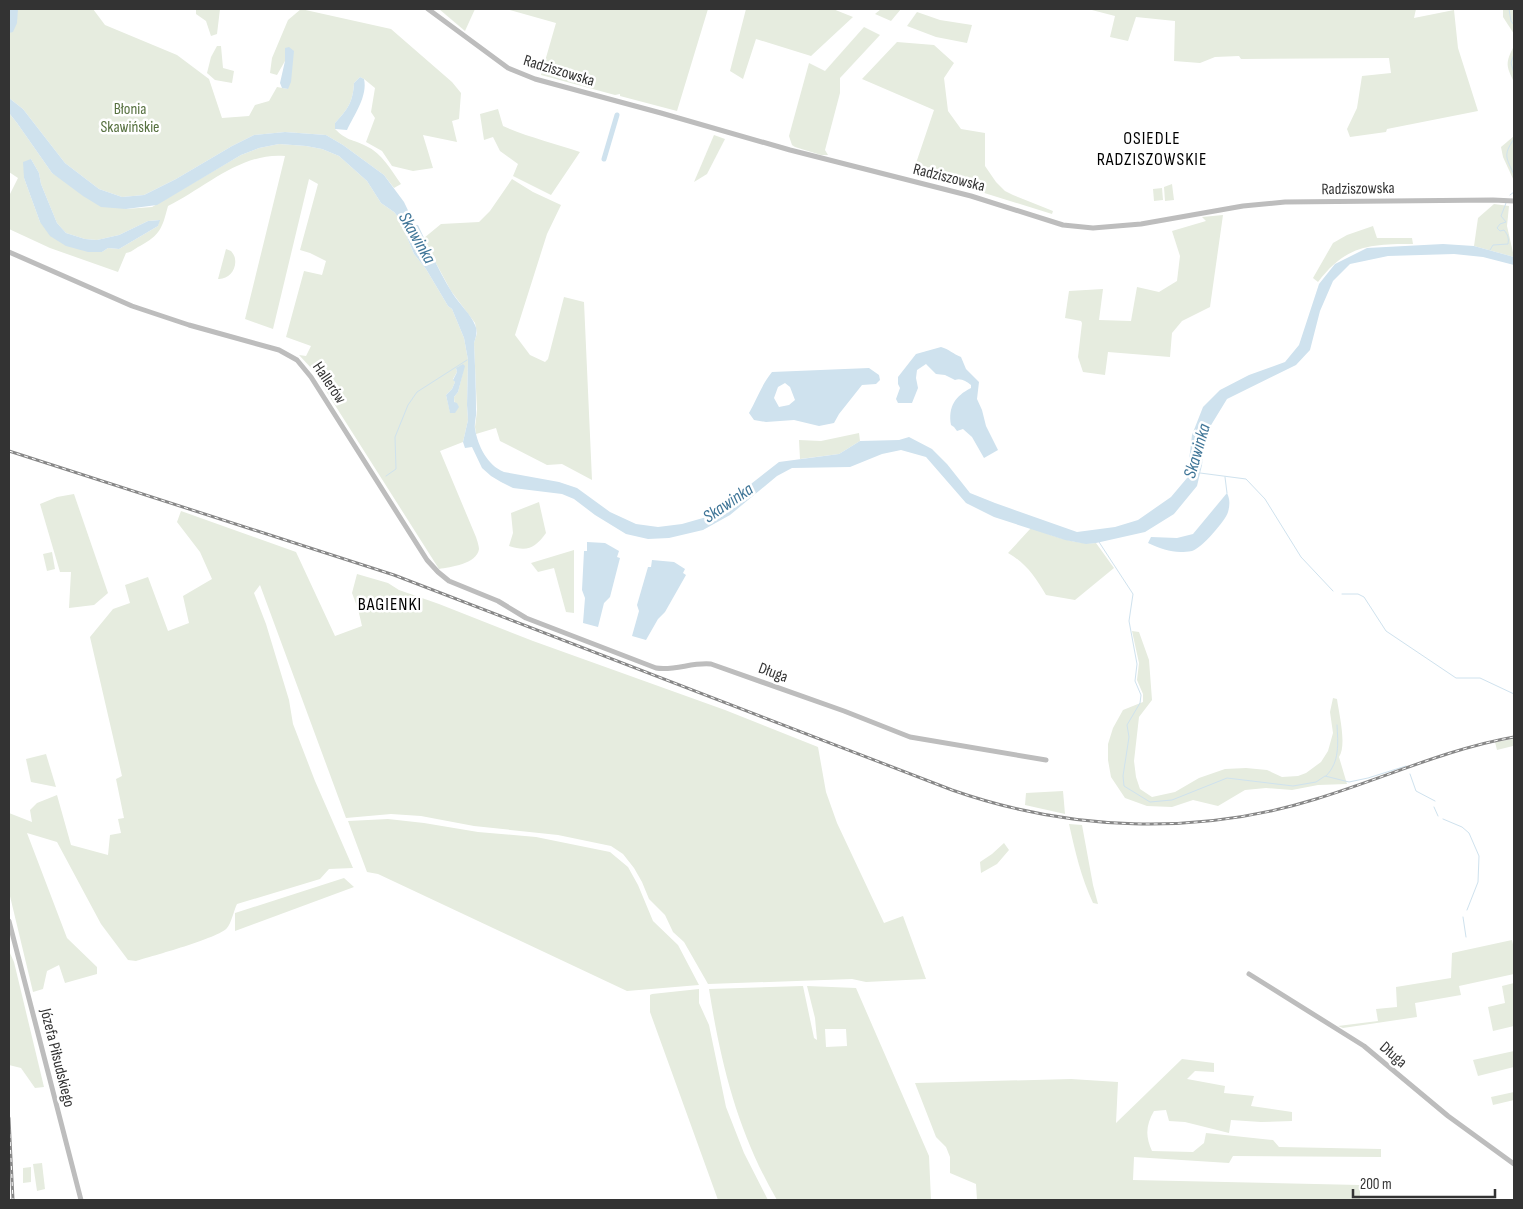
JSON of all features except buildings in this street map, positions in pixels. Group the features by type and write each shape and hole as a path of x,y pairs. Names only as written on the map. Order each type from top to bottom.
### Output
{"street":[{"name":"Radziszowska","path":"428,9 508,68 534,79 782,148 971,196 1063,225 1093,228 1141,224 1243,206 1284,202 1514,201"},
{"name":"Hallerów","path":"9,252 132,306 189,325 278,350 291,356 302,365 311,377 432,566 454,584 498,601"},
{"name":"Długa","path":"498,601 540,624 656,668 673,668 698,663 711,664 844,711 910,737 1046,760"},
{"name":"Józefa Piłsudskiego","path":"9,921 81,1200"},
{"name":"Długa","path":"1250,974 1364,1046 1434,1106 1480,1142 1514,1164"}],"green space":[{"name":"Błonia Skawińskie","path":"9,9 93,9 105,25 177,55 209,79 222,118 249,116 255,105 269,101 277,87 288,89 285,48 285,61 277,75 270,73 272,58 288,20 301,9 391,29 452,82 461,93 459,119 452,121 457,142 423,135 433,168 413,171 392,166 382,151 366,142 375,118 371,112 375,88 360,77 354,83 351,100 335,123 335,129 346,138 372,149 381,157 401,184 394,188 384,175 326,135 285,132 254,135 144,195 122,197 99,189 65,163 23,109 9,98"},
{"path":"196,9 220,9 217,34 211,36 206,21 196,14"},
{"path":"439,9 475,9 465,31"},
{"path":"506,9 708,9 677,111 620,96 620,94 615,95 541,75 556,23"},
{"path":"746,9 833,9 853,17 811,56 756,39 743,79 730,71"},
{"path":"881,9 901,9 891,21 875,14"},
{"path":"1088,9 1416,9 1414,18 1454,10 1458,48 1478,111 1387,129 1386,132 1350,137 1347,129 1357,108 1362,76 1391,73 1389,58 1241,59 1239,56 1215,57 1200,63 1174,61 1175,21 1136,17 1128,41 1110,37 1115,16"},
{"path":"1503,9 1514,9 1514,34 1503,17"},
{"path":"917,12 940,20 972,25 967,43 936,37 907,26"},
{"path":"864,27 880,35 840,78 840,93 825,150 828,155 821,155 795,147 792,145 789,136 809,63 825,71"},
{"path":"897,42 934,45 954,63 944,78 948,111 961,129 985,133 985,166 1005,191 1053,211 1052,214 933,177 912,175 934,110 862,79"},
{"path":"217,46 221,46 223,68 234,71 232,83 215,80 207,73 211,57"},
{"path":"1514,46 1514,82 1509,72 1508,61"},
{"path":"498,109 503,126 580,152 551,195 513,176 518,164 500,151 493,137 484,140 480,114"},
{"path":"9,113 52,173 126,209 152,207 241,155 259,148 279,144 306,146 322,149 339,156 367,181 381,203 399,218 414,254 426,269 448,306 452,309 464,338 468,360 468,420 463,442 440,451 476,537 479,549 477,554 462,564 439,569 312,369 299,355 306,356 311,346 286,337 304,271 322,275 326,261 300,250 318,184 309,179 273,329 245,319 285,156 269,156 238,165 168,206 164,220 156,235 126,253 118,272 50,248 9,229 9,196 18,178 9,172","holes":["31,159 39,173 41,184 57,223 66,233 85,239 97,240 119,235 148,221 159,220 158,226 119,249 108,248 102,252 40,222 24,178","456,368 463,372 458,392 454,397 455,413 450,412 446,395 452,389 455,382 453,379 457,372"]},
{"path":"714,135 725,139 707,174 694,182"},
{"path":"1514,136 1514,181 1503,157 1501,147"},
{"path":"512,179 533,192 561,205 547,234 515,335 530,355 545,362 548,359 564,297 584,302 592,480 562,464 547,465 500,441 496,428 476,434 477,411 474,343 477,333 475,323 451,291 424,238 441,224 479,222 490,211"},
{"path":"1172,184 1174,200 1165,201 1164,187"},
{"path":"1162,188 1163,200 1154,201 1153,189"},
{"path":"1494,204 1509,206 1507,226 1514,257 1474,246 1478,218"},
{"path":"1223,215 1210,307 1182,321 1172,333 1170,357 1108,352 1105,375 1083,372 1078,357 1082,323 1081,321 1065,318 1069,291 1103,289 1099,320 1131,321 1137,287 1159,292 1177,281 1180,256 1172,231 1206,221 1202,217"},
{"path":"1373,226 1377,238 1412,238 1413,244 1371,246 1360,249 1339,260 1318,282 1313,278 1333,243 1347,235"},
{"path":"226,249 231,251 234,256 235,267 231,274 225,278 218,279"},
{"path":"859,433 860,441 839,454 800,459 799,440 821,441"},
{"path":"74,494 108,593 94,605 69,608 71,572 60,572 40,504 57,497"},
{"path":"539,502 546,533 538,542 530,547 521,549 509,546 513,533 511,513"},
{"path":"181,511 296,552 335,636 362,626 352,593 357,574 388,583 399,590 533,641 725,710 818,747 826,792 837,823 884,923 903,916 926,979 866,982 852,979 708,984 684,942 673,932 665,915 649,899 634,868 623,854 611,846 558,835 474,826 421,816 391,814 346,818 260,585 254,593 266,624 289,700 293,724 315,781 353,868 329,869 320,879 237,904 227,928 221,932 199,942 136,961 128,960 101,924 57,842 27,833 67,938 97,967 97,974 65,983 59,965 47,971 43,989 33,992 9,892 9,813 32,822 30,810 37,803 57,795 71,845 108,855 110,835 121,833 118,819 124,818 116,779 122,776 90,637 113,609 130,603 125,585 148,577 168,631 189,623 183,596 212,579 200,552 177,522"},
{"path":"1031,528 1071,541 1096,543 1114,568 1075,600 1046,595 1030,571 1008,553"},
{"path":"574,550 574,613 566,612 554,568 538,572 531,563"},
{"path":"52,552 55,569 47,571 43,554"},
{"path":"1132,631 1139,632 1149,660 1152,700 1139,717 1134,761 1140,789 1152,797 1175,792 1199,778 1225,769 1267,770 1282,777 1298,776 1306,773 1321,762 1328,751 1333,733 1330,712 1333,698 1337,699 1341,721 1342,745 1339,757 1347,784 1318,785 1292,790 1266,788 1245,790 1218,806 1193,800 1172,807 1147,806 1125,798 1111,777 1108,744 1113,728 1123,710 1143,702 1143,694 1137,680 1139,663"},
{"path":"1514,739 1513,746 1497,750 1495,742"},
{"path":"46,754 56,787 31,782 26,759"},
{"path":"1063,791 1065,814 1025,805 1026,793"},
{"path":"388,819 478,832 536,837 610,852 628,867 638,885 653,921 678,945 699,985 627,991 378,874 367,872 348,821"},
{"path":"1069,824 1082,825 1098,904 1093,903 1085,883"},
{"path":"1004,843 1009,850 997,864 981,873 980,862"},
{"path":"344,878 354,887 235,931 235,913"},
{"path":"1512,940 1514,974 1459,986 1461,995 1415,1003 1417,1017 1343,1028 1338,1026 1378,1021 1376,1009 1397,1007 1396,987 1451,978 1452,953"},
{"path":"9,951 14,962 44,1087 35,1088 21,1068 9,1065"},
{"path":"1514,983 1514,1026 1493,1031 1488,1007 1505,1003 1502,986"},
{"path":"803,986 814,1038 817,1040 815,1018 807,986 856,988 929,1156 931,1200 777,1200 763,1175 733,1098 719,1045 709,989","holes":["825,1029 846,1029 847,1046 826,1047"]},
{"path":"699,989 699,1003 709,1025 726,1107 744,1153 768,1200 718,1200 650,1012 650,995 652,994"},
{"path":"1514,1051 1514,1067 1478,1076 1473,1060"},
{"path":"1182,1059 1214,1063 1214,1072 1195,1071 1187,1079 1225,1086 1224,1093 1254,1096 1251,1106 1292,1112 1292,1121 1261,1122 1231,1120 1229,1133 1185,1122 1169,1121 1166,1110 1154,1111 1147,1131 1152,1151 1193,1152 1204,1143 1206,1133 1273,1140 1279,1147 1381,1149 1381,1157 1233,1156 1229,1163 1134,1157 1133,1180 1360,1185 1360,1200 977,1200 976,1184 950,1173 950,1157 946,1147 936,1137 915,1083 1071,1079 1118,1082 1116,1123"},
{"path":"1514,1092 1514,1100 1493,1105 1491,1097"},
{"path":"42,1163 45,1189 37,1191 33,1164"},
{"path":"31,1167 31,1182 23,1183 23,1168"}],"water":[{"path":"9,9 18,9 17,23 13,32 9,33"},
{"path":"289,47 294,51 291,82 288,89 282,88 280,83 285,61 285,48"},
{"path":"360,77 364,79 365,85 357,112 347,130 335,129 335,123 351,100 354,83"},
{"path":"9,98 23,109 65,163 99,189 122,197 144,195 254,135 285,132 326,135 343,145 384,175 404,202 415,225 418,225 448,286 476,327 477,332 474,343 475,429 478,442 488,460 504,472 559,482 577,488 610,512 636,524 658,527 682,524 710,516 779,462 839,454 860,441 899,440 909,437 932,449 947,464 970,493 995,503 1077,532 1115,527 1138,520 1171,497 1187,478 1192,435 1203,407 1220,390 1249,375 1285,362 1299,345 1319,284 1335,264 1367,248 1443,244 1474,246 1514,257 1514,265 1483,257 1454,254 1388,256 1350,264 1333,281 1320,311 1310,350 1296,365 1227,399 1205,435 1202,465 1197,486 1174,514 1145,532 1086,544 1065,540 994,517 966,503 926,457 901,450 882,454 850,467 792,468 777,476 730,515 703,530 669,538 648,539 626,534 595,515 574,499 562,494 513,488 491,476 482,468 472,447 465,448 463,442 468,420 468,360 464,338 452,309 448,306 426,269 414,254 399,218 381,203 367,181 339,156 322,149 306,146 279,144 259,148 241,155 157,205 126,209 101,207 52,173 9,113"},
{"path":"31,159 39,173 41,184 57,223 66,233 85,239 97,240 119,235 148,221 160,220 158,226 119,249 108,248 102,252 88,252 66,246 50,236 40,222 24,178 23,162"},
{"path":"941,347 961,357 966,369 979,382 977,399 986,426 998,450 984,458 972,437 963,429 957,431 951,425 950,419 954,403 957,398 971,388 971,385 967,382 936,374 926,364 917,370 918,388 912,403 898,403 896,399 900,388 898,377 916,354"},
{"path":"463,364 465,366 458,392 454,397 454,402 459,407 455,413 450,413 446,395 452,389 455,382 453,380 457,372 456,368"},
{"path":"869,368 879,375 880,380 876,384 862,385 834,423 819,426 794,420 766,422 754,420 749,413 772,372","holes":["785,383 790,387 795,400 789,405 779,407 774,398 778,387"]},
{"name":"Skawinka","path":"1227,493 1229,504 1226,516 1213,534 1196,549 1186,552 1174,552 1148,543 1151,537 1177,538 1193,534"},
{"path":"587,542 605,543 619,551 617,557 620,558 610,597 604,603 598,627 583,623 585,598 582,590 584,551 587,551"},
{"path":"652,560 674,562 685,569 683,573 686,575 665,612 658,619 646,640 632,636 639,611 637,605 648,567 651,567"}],"waterway":[{"path":"1509,9 1511,21 1514,25"},
{"path":"1514,54 1511,63 1514,73"},
{"path":"604,159 617,115"},
{"path":"1514,139 1507,153 1514,175"},
{"path":"1510,195 1514,192"},
{"path":"1490,250 1493,245 1508,244 1508,238 1504,230 1500,231 1497,228 1500,224 1506,222 1501,216 1506,203"},
{"path":"386,476 396,469 395,437 408,405 417,392 467,360"},
{"path":"1200,473 1246,479 1265,499 1301,557 1333,591"},
{"path":"1225,477 1227,493"},
{"path":"1099,542 1133,594 1129,621 1137,664 1135,681 1141,695 1140,703 1127,725 1129,737 1123,776 1124,786 1150,802 1172,800 1227,778 1293,786 1316,782 1325,776 1349,782 1406,766"},
{"path":"1342,594 1358,594 1364,597 1386,631 1456,678 1480,678 1514,694"},
{"path":"1326,776 1331,771 1336,758 1338,745 1337,725"},
{"path":"1410,774 1416,791 1435,801"},
{"path":"1434,807 1438,816"},
{"path":"1443,819 1462,827 1469,833 1479,856 1478,882 1467,910"},
{"path":"1463,917 1466,937"}],"railway":[{"path":"9,451 394,575 952,790 996,804 1042,814 1087,821 1133,824 1225,819 1271,811 1316,799 1464,749 1514,737"},
{"path":"9,1118 13,1200"}],"district":[{"name":"OSIEDLE RADZISZOWSKIE","path":"1152,148"},
{"name":"BAGIENKI","path":"390,604"}]}
